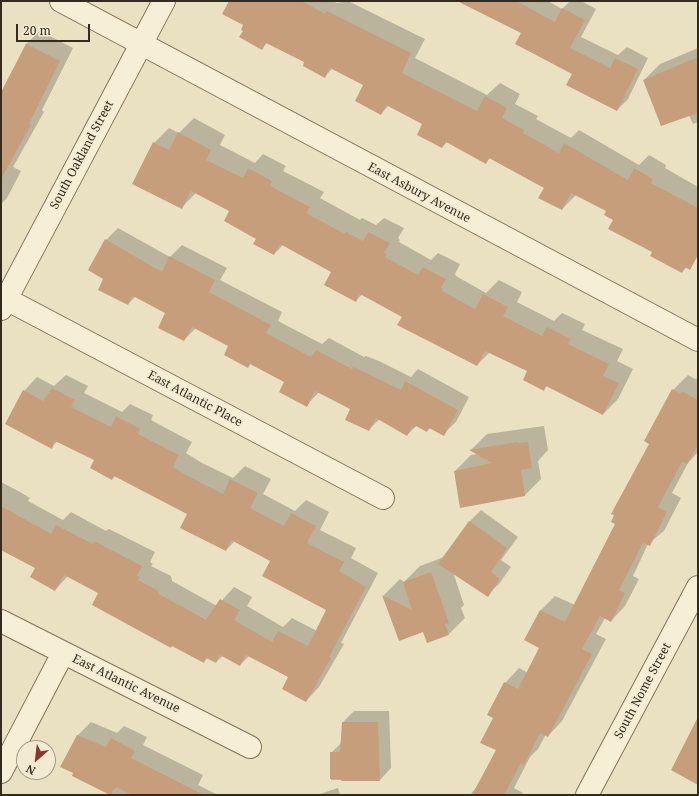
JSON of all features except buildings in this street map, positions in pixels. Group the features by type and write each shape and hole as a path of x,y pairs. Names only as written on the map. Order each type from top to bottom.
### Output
{"street":[{"name":"East Asbury Avenue","path":"60,1 698,340"},
{"name":"South Oakland Street","path":"4,304 164,1"},
{"name":"East Atlantic Place","path":"4,304 383,498"},
{"name":"South Nome Street","path":"587,795 698,587"},
{"name":"East Atlantic Avenue","path":"1,621 250,747"},
{"path":"1,772 64,653"}]}
